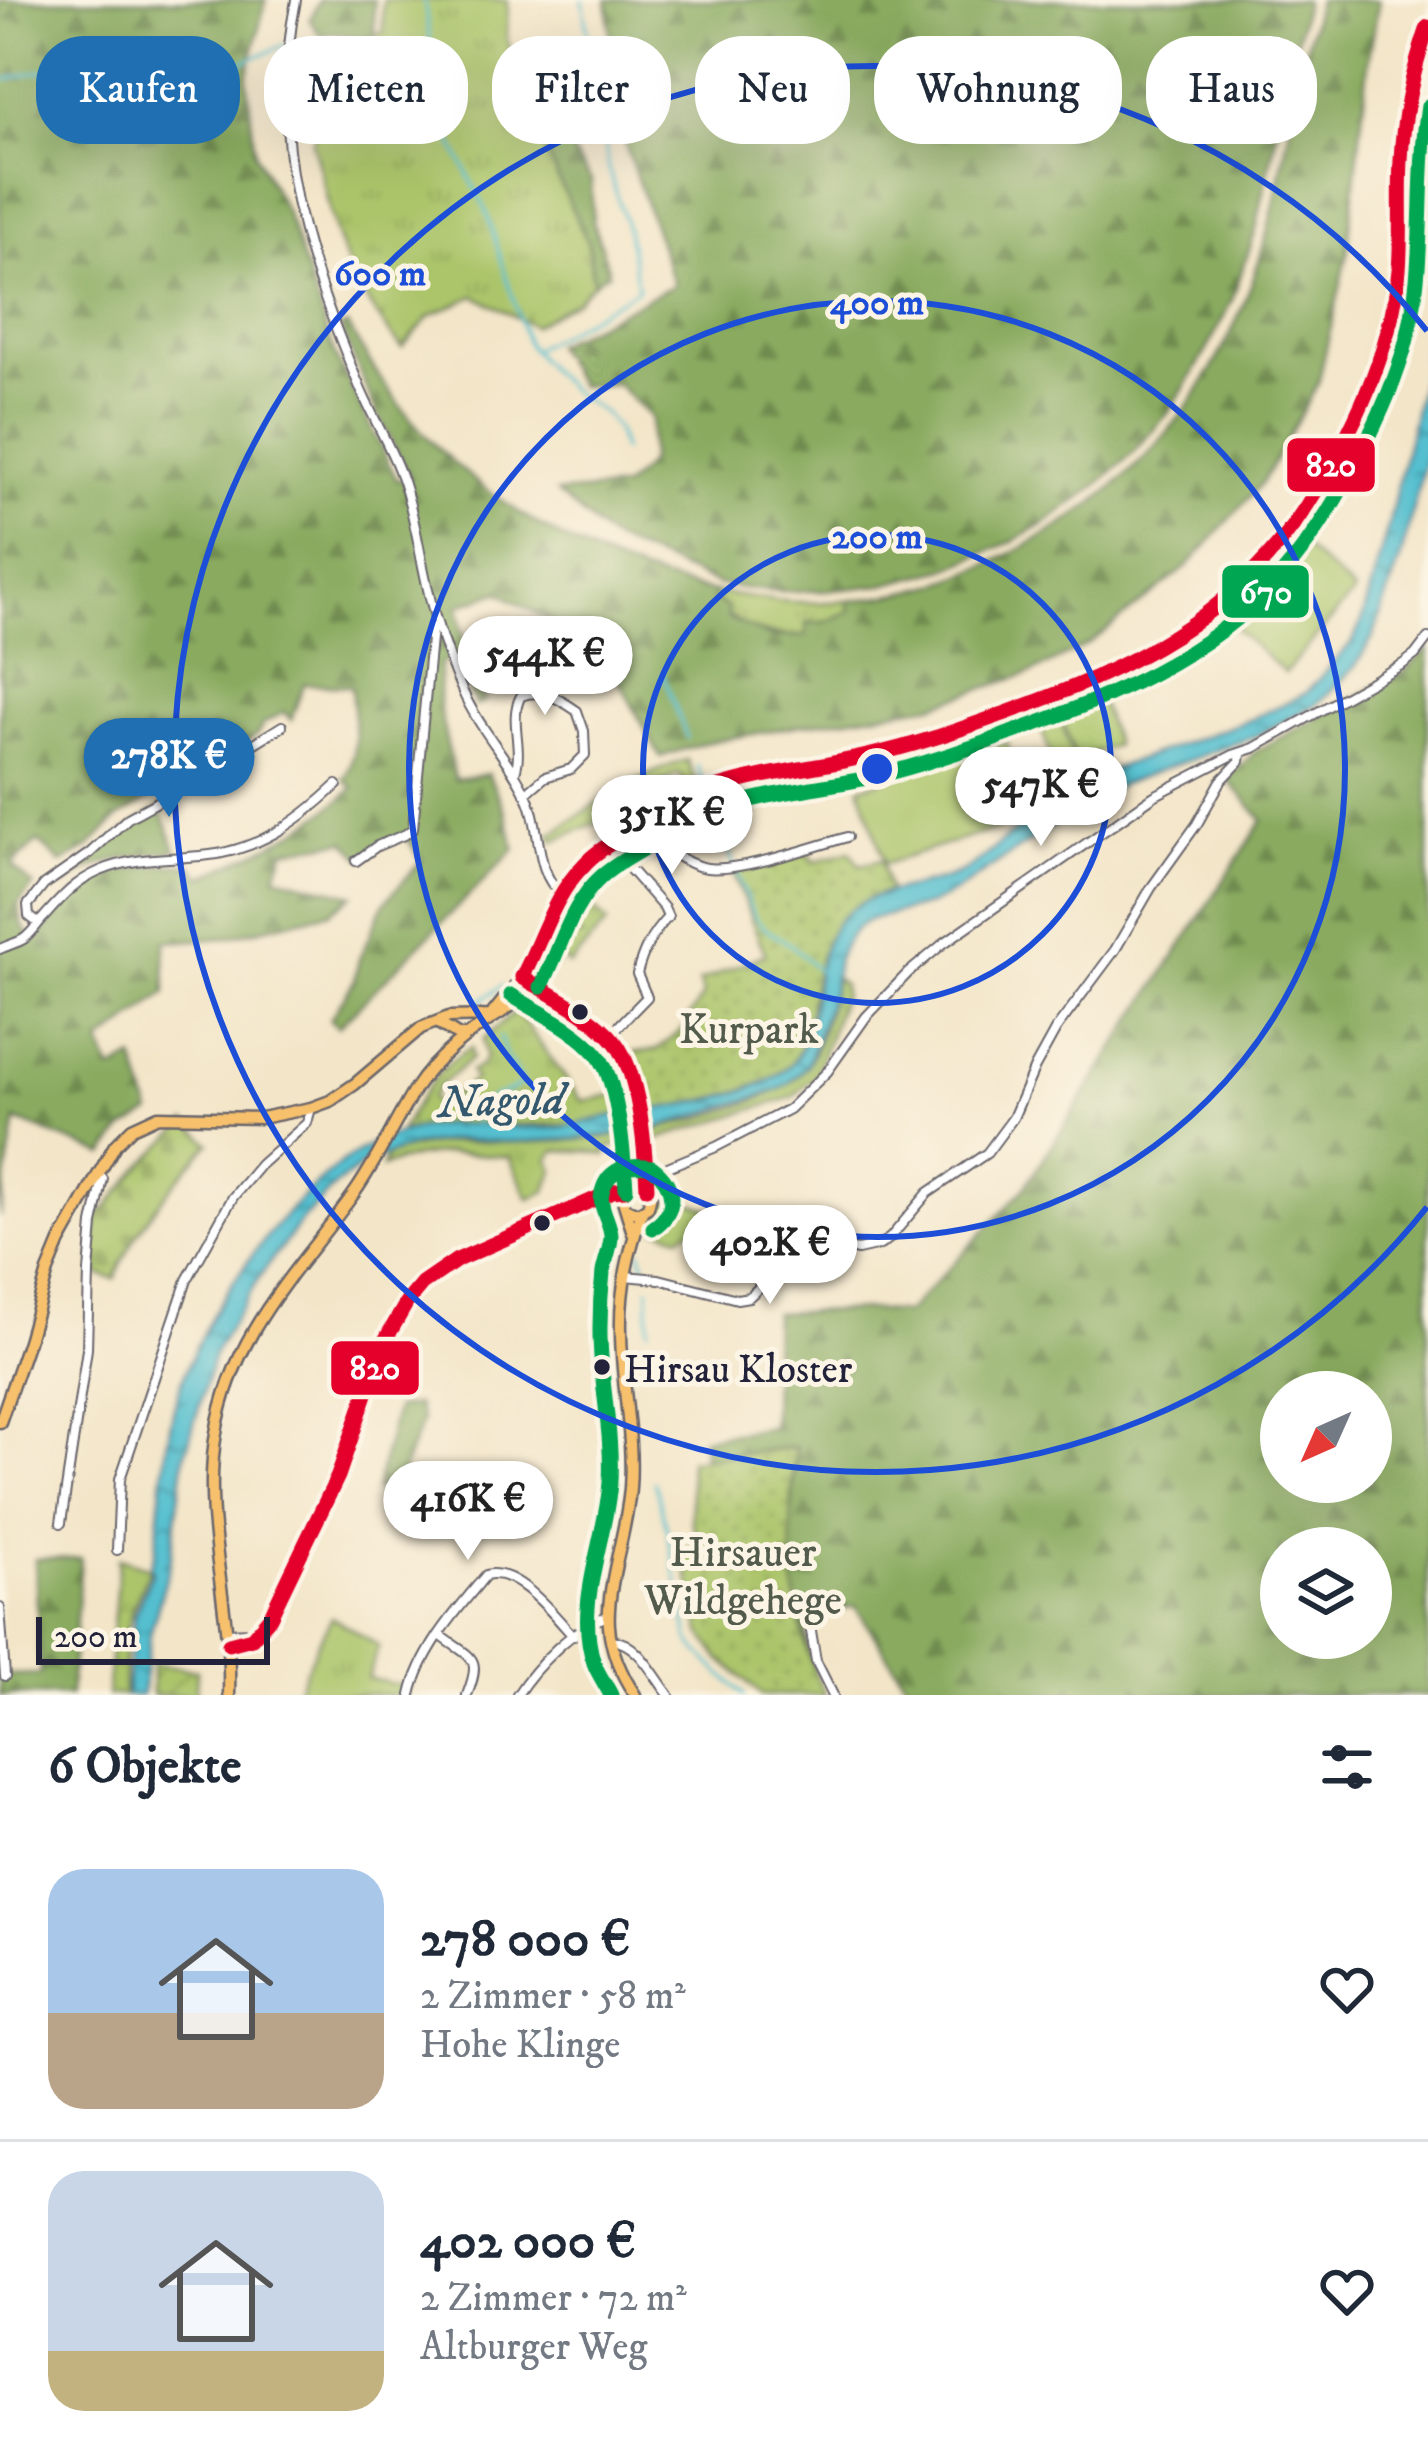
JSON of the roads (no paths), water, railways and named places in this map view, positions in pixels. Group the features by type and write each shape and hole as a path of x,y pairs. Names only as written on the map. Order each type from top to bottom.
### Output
{"main road":[{"path":"512,1003 561,894 577,871 642,825 716,788 911,745 1048,699 1126,664 1194,622 1252,576 1280,545 1332,461 1371,383 1398,277 1402,140 1415,67 1428,27"},
{"path":"522,977 609,1036 625,1058 642,1144 632,1189 633,1234"},
{"path":"229,1695 228,1639 212,1519 212,1460 231,1376 255,1325 360,1184 425,1076 491,1016 522,977"},
{"path":"0,1422 60,1242 123,1136 158,1116 244,1119 311,1108 355,1084 412,1034 449,1017 491,1016 542,990"},
{"path":"457,1018 467,1036"},
{"path":"438,1023 467,1036"},
{"path":"632,1189 647,1188 651,1199 633,1234 624,1276 620,1331 631,1481 609,1616 621,1673 635,1695"},
{"path":"632,1189 642,1212"}],"street":[{"path":"296,0 286,61 289,159 296,205 316,273 399,471 437,624 473,712 515,772 531,806 546,870 561,894"},
{"path":"356,861 413,828 431,628 437,624"},
{"path":"228,1639 252,1638 264,1626 338,1476 383,1344 422,1284 457,1260 613,1191 632,1189 658,1171 789,1109 827,1072 875,1008 944,944 1154,796 1240,755 1403,664 1428,638"},
{"path":"515,772 519,762 515,706 521,696 545,694 577,711 585,755 572,770 545,777 525,794"},
{"path":"38,923 29,916 28,904 44,884 90,853 128,818 282,726"},
{"path":"624,1276 659,1279 737,1299 749,1297 799,1251 818,1244 870,1249 890,1238 928,1192 977,1162 1003,1136 1056,1029 1115,950 1240,755"},
{"path":"0,950 26,937 70,888 92,874 118,863 240,849 272,837 338,785"},
{"path":"642,825 685,860 703,868 740,864 847,837"},
{"path":"609,1036 647,998 637,974 654,932 668,917 614,851"},
{"path":"118,1550 120,1479 187,1280 233,1198 260,1165 307,1123 311,1108"},
{"path":"61,1522 87,1349 88,1272 103,1179 98,1174"},
{"path":"411,1695 415,1676 440,1635 493,1572 519,1582 573,1636"},
{"path":"0,1608 5,1676"},
{"path":"517,1695 548,1657 597,1618 609,1616"},
{"path":"809,1619 816,1660 833,1695"},
{"path":"440,1635 475,1662 477,1671 467,1695"},
{"path":"611,1640 626,1642 635,1650 669,1695"}],"water":[{"path":"1428,302 1428,447 1401,557 1373,637 1354,668 1317,704 1253,737 1122,784 954,893 858,927 837,959 832,992 807,1066 776,1091 647,1131 413,1146 367,1162 336,1185 263,1272 215,1351 185,1455 170,1564 150,1634 142,1695 126,1695 134,1615 152,1572 176,1400 221,1301 294,1206 358,1152 415,1129 467,1124 559,1127 706,1100 763,1083 793,1061 803,1044 828,937 852,908 964,871 1060,800 1115,768 1249,720 1306,693 1353,641 1362,621 1424,369"}],"waterway":[{"path":"424,0 436,105 486,210 527,344 576,395 605,414 622,450"},
{"path":"534,349 638,289 609,170 583,0"},
{"path":"0,81 112,61 241,63 264,54"},
{"path":"663,674 687,738"},
{"path":"697,765 704,786"},
{"path":"707,795 753,915 820,971"},
{"path":"476,1009 502,986"},
{"name":"Nagold","path":"500,1037 518,1075"},
{"name":"Nagold","path":"474,1125 482,1106 521,1084 519,1076"},
{"path":"640,1251 647,1273"},
{"path":"649,1288 649,1329"},
{"path":"654,1482 689,1639 744,1695"}],"place":[{"name":"Hirsau Kloster","path":"602,1367"}],"park label":[{"name":"Kurpark","path":"749,1028"},
{"name":"Hirsauer Wildgehege","path":"743,1575"}]}
